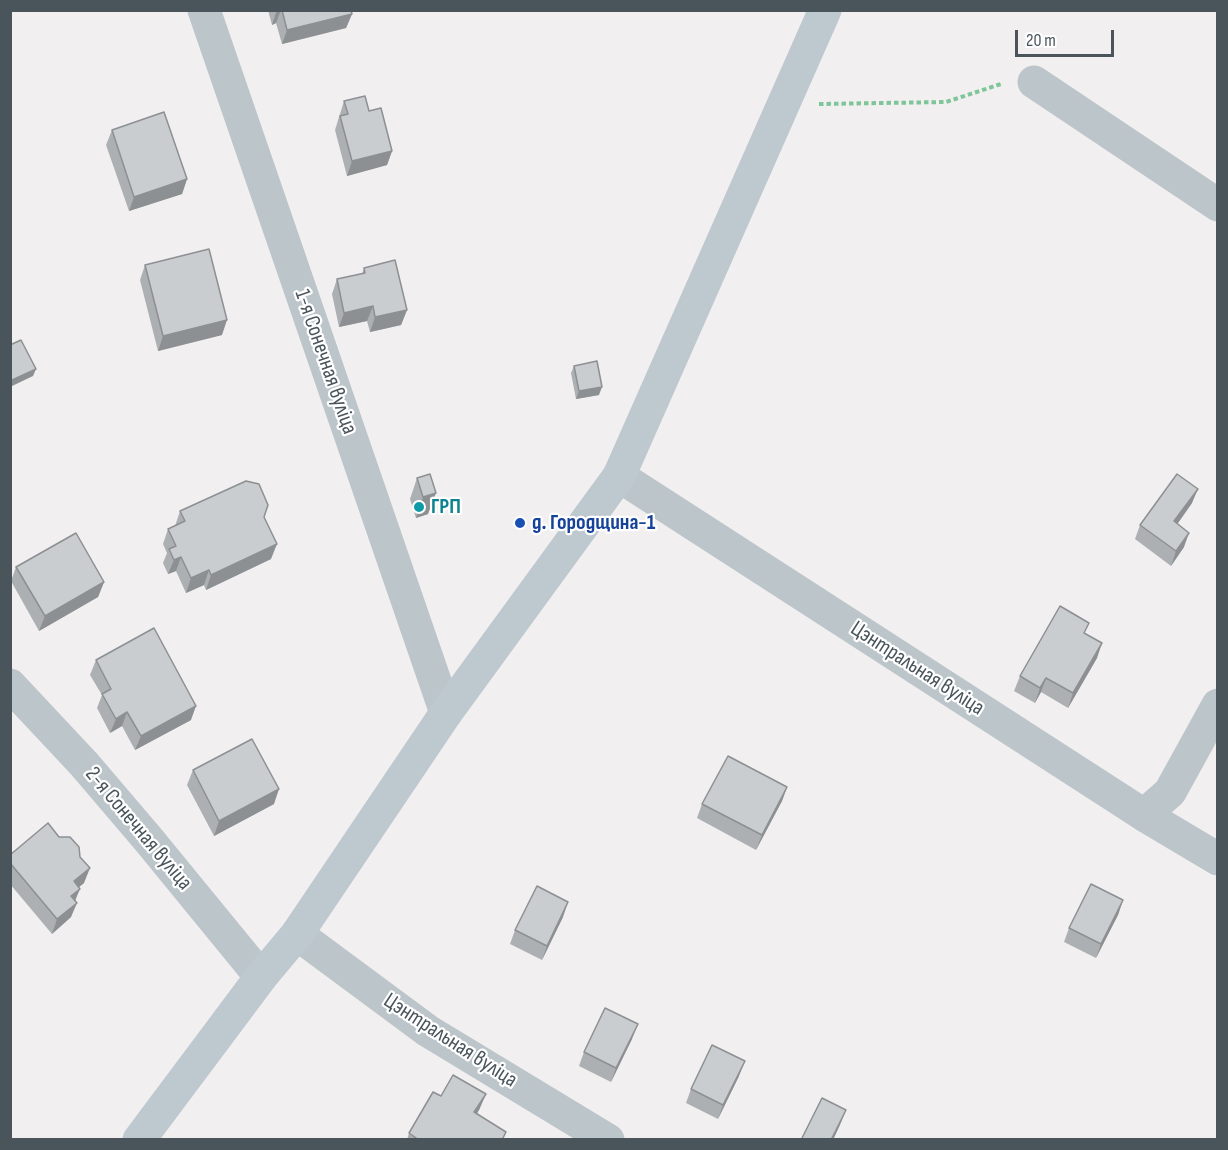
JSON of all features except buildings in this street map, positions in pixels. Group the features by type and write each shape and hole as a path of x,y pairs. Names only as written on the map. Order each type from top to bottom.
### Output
{"main road":[{"path":"139,1140 261,977 297,934 446,713 619,476 825,10"}],"street":[{"name":"1-я Сонечная вуліца","path":"204,10 446,713"},
{"path":"1035,82 1218,205"},
{"name":"Цэнтральная вуліца","path":"619,476 1144,815 1218,859"},
{"name":"2-я Сонечная вуліца","path":"10,685 84,764 148,838 261,977"},
{"path":"1144,815 1170,792 1218,705"},
{"name":"Цэнтральная вуліца","path":"297,934 428,1031 608,1140"}],"path":[{"path":"784,104 946,102 997,85 1035,82"}],"place":[{"name":"ГРП","path":"419,507"},
{"name":"д. Городщина-1","path":"520,523"}]}
